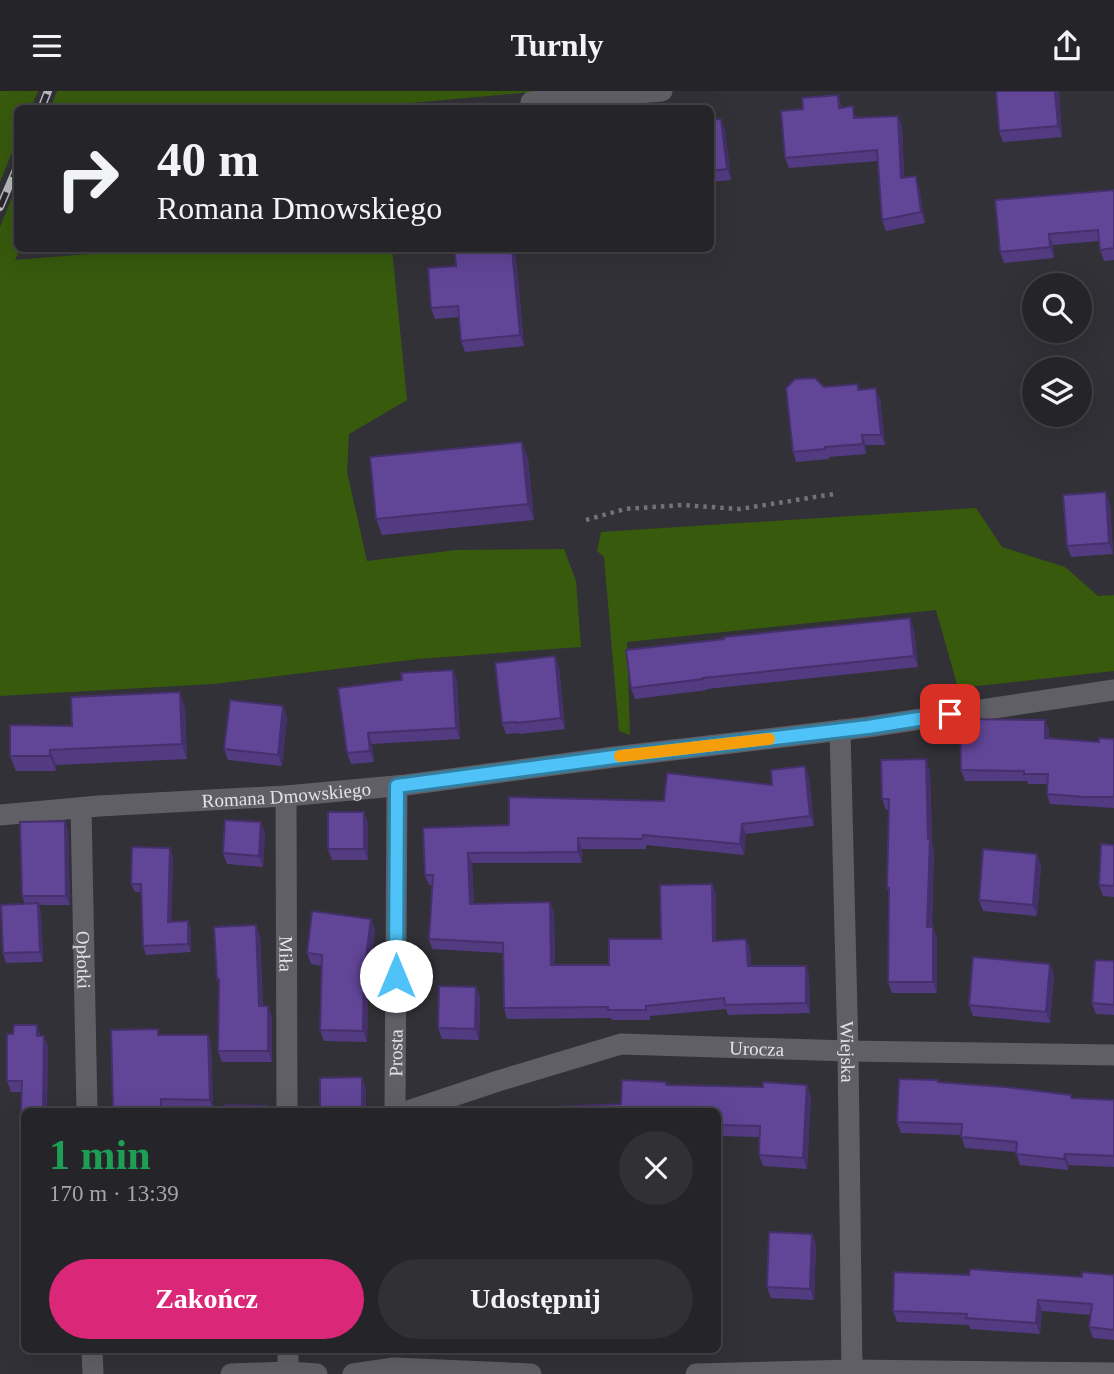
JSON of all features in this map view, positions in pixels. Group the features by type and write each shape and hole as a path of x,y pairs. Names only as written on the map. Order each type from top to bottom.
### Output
{"street":[{"path":"531,102 662,91"},
{"name":"Romana Dmowskiego","path":"0,815 80,807 286,796 397,786 840,730 1114,690"},
{"name":"Wiejska","path":"840,730 852,1372"},
{"name":"Prosta","path":"395,1108 397,786"},
{"name":"Miła","path":"286,796 287,1108"},
{"name":"Opłotki","path":"80,807 87,1108"},
{"name":"Urocza","path":"417,1108 621,1044 1114,1055"},
{"path":"92,1353 93,1374"},
{"path":"288,1353 288,1372"},
{"path":"353,1374 394,1358 502,1373 531,1374"},
{"path":"696,1374 1114,1373"},
{"path":"230,1374 317,1374"}],"path":[{"path":"586,520 625,509 682,505 740,509 834,494"}],"green space":[{"path":"0,91 38,91 32,105 14,105 14,147 0,182"},
{"path":"57,91 544,91 389,105 52,105"},
{"path":"14,192 14,252 19,252 15,260 112,252 392,252 407,400 349,434 347,472 367,561 456,550 564,549 576,581 581,647 418,659 214,684 0,696 0,227"},
{"path":"976,508 1002,547 1065,567 1098,596 1114,595 1114,671 958,688 936,610 627,642 630,735 619,731 604,557 597,551 601,532"}],"building":[{"path":"996,91 1055,91 1058,126 999,131"},
{"path":"838,95 839,108 853,106 854,118 898,116 901,178 916,176 921,212 882,220 877,150 785,158 781,111 803,109 802,98"},
{"path":"721,119 727,169 714,171 714,120"},
{"path":"1114,190 1114,248 1100,250 1098,230 1049,234 1050,247 1000,252 995,200"},
{"path":"512,252 520,335 461,341 458,306 431,308 428,268 456,266 455,253"},
{"path":"815,378 824,387 858,384 858,390 876,388 881,435 862,435 863,444 793,452 786,388 795,379"},
{"path":"522,442 528,504 376,519 370,457"},
{"path":"1106,492 1109,543 1067,546 1063,495"},
{"path":"910,618 914,656 631,688 626,650"},
{"path":"555,656 561,718 502,723 495,663"},
{"path":"453,670 456,728 368,733 370,751 347,753 338,688 402,680 401,673"},
{"path":"180,692 182,744 50,750 50,756 10,756 10,725 72,726 71,697"},
{"path":"230,700 283,706 278,755 224,749"},
{"path":"960,719 1045,720 1045,738 1099,742 1099,738 1114,739 1114,797 1047,794 1048,774 961,770"},
{"path":"926,759 930,839 927,927 933,927 933,982 888,982 889,799 882,799 881,760"},
{"path":"805,766 810,816 742,824 740,844 643,835 642,839 578,838 578,852 468,853 470,904 550,902 551,965 609,965 609,939 661,939 660,885 712,884 713,941 746,939 748,966 806,966 806,1003 725,1005 724,998 646,1006 646,1010 608,1010 608,1007 504,1008 503,943 429,939 433,875 425,875 423,828 509,825 509,797 664,801 667,773 772,785 771,770"},
{"path":"328,812 364,812 364,849 328,849"},
{"path":"225,820 261,822 259,856 223,853"},
{"path":"65,821 66,896 22,896 20,822"},
{"path":"1101,844 1114,845 1114,886 1099,885"},
{"path":"132,847 170,848 168,922 188,921 188,944 143,946 141,884 131,884"},
{"path":"983,849 1037,854 1033,905 979,900"},
{"path":"38,903 40,952 3,953 1,905"},
{"path":"312,911 371,919 364,972 363,1031 320,1030 322,955 307,953"},
{"path":"256,925 259,1006 268,1006 268,1051 218,1051 219,979 214,927"},
{"path":"973,957 1050,964 1046,1012 969,1005"},
{"path":"1095,960 1114,961 1114,1005 1092,1003"},
{"path":"439,986 476,987 475,1029 438,1028"},
{"path":"14,1025 37,1025 37,1036 44,1036 43,1108 21,1108 22,1081 7,1081 7,1034 13,1034"},
{"path":"158,1029 158,1035 208,1035 210,1100 161,1099 161,1108 113,1108 111,1030"},
{"path":"362,1077 362,1108 320,1108 320,1078"},
{"path":"899,1079 938,1080 1071,1095 1071,1098 1114,1100 1114,1156 1065,1154 1064,1159 1016,1154 1017,1142 961,1137 962,1124 897,1122"},
{"path":"622,1080 666,1082 666,1085 763,1087 763,1082 807,1085 803,1158 759,1155 760,1126 721,1125 721,1108 531,1108 621,1104"},
{"path":"225,1105 268,1106 268,1108 224,1108"},
{"path":"769,1232 812,1234 810,1289 767,1287"},
{"path":"970,1269 1082,1277 1082,1272 1114,1275 1114,1330 1089,1327 1092,1304 1038,1300 1036,1323 966,1318 967,1314 893,1311 894,1272 969,1275"}],"railway":[{"path":"43,105 48,91"},
{"path":"0,207 14,174"}],"slow traffic":[{"path":"620,756 769,739"}],"route":[{"path":"396,976 397,786 868,727 950,714"}]}
